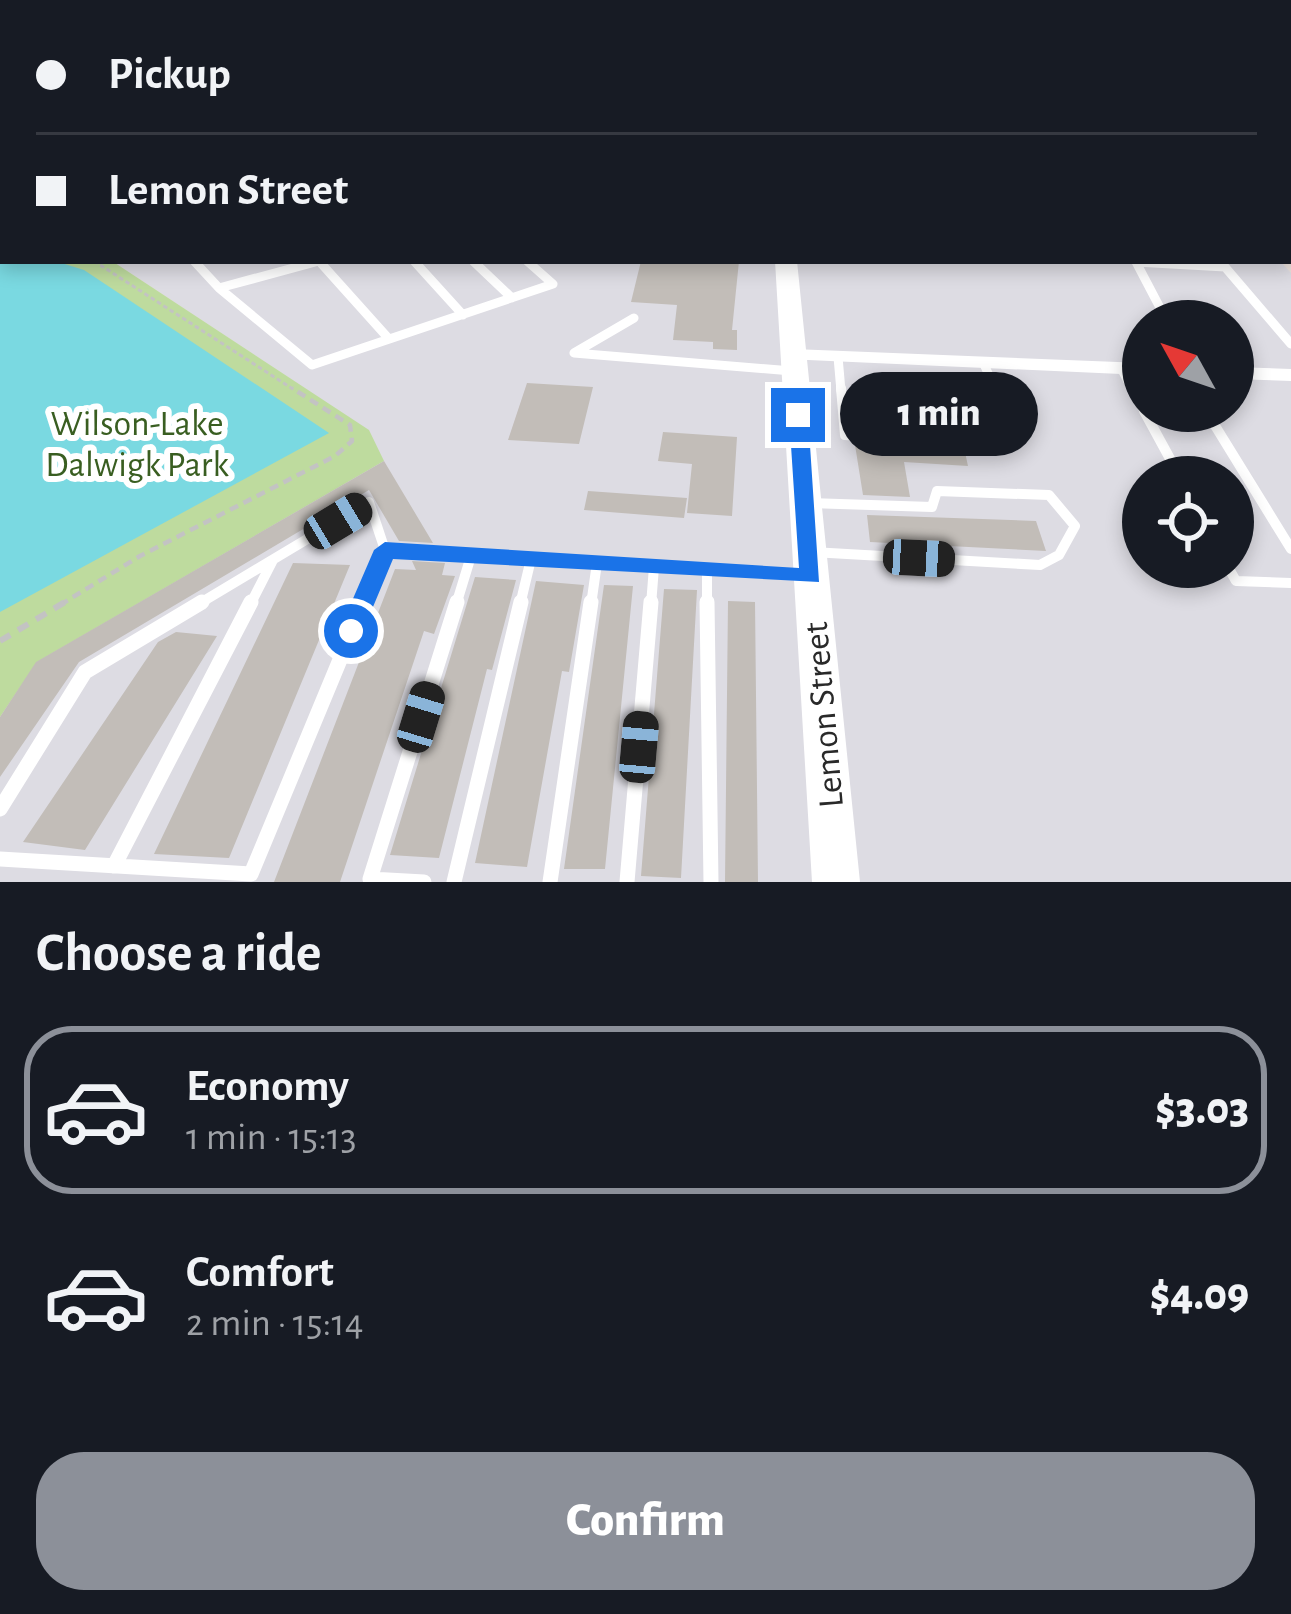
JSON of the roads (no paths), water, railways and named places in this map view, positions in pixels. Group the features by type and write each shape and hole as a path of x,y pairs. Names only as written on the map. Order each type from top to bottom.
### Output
{"street":[{"name":"Lemon Street","path":"785,264 836,882"},
{"path":"794,363 838,357 1121,368"},
{"path":"1254,374 1291,375"}],"lane":[{"path":"197,264 312,365 554,284 531,264"},
{"path":"219,287 307,264"},
{"path":"322,264 389,339"},
{"path":"417,264 463,314"},
{"path":"476,264 512,298"},
{"path":"1134,264 1154,300"},
{"path":"1172,264 1225,267 1253,300"},
{"path":"1254,301 1291,344"},
{"path":"634,318 574,353 794,363"},
{"path":"838,357 845,435 1004,445 1016,436 983,362"},
{"path":"1219,432 1291,548"},
{"path":"385,550 707,570 810,564 1040,565 1059,555 1075,526 1049,495 937,491 932,507 806,503"},
{"path":"0,809 85,673 369,502 385,550 251,874 0,859"},
{"path":"424,882 370,879 471,556"},
{"path":"454,882 531,559"},
{"path":"114,866 273,560"},
{"path":"550,882 597,563"},
{"path":"627,882 654,567"},
{"path":"707,570 711,882"},
{"path":"1254,582 1291,583"}],"water":[{"name":"Wilson-Lake Dalwigk Park","path":"0,264 65,264 84,270 329,433 0,612"}]}
